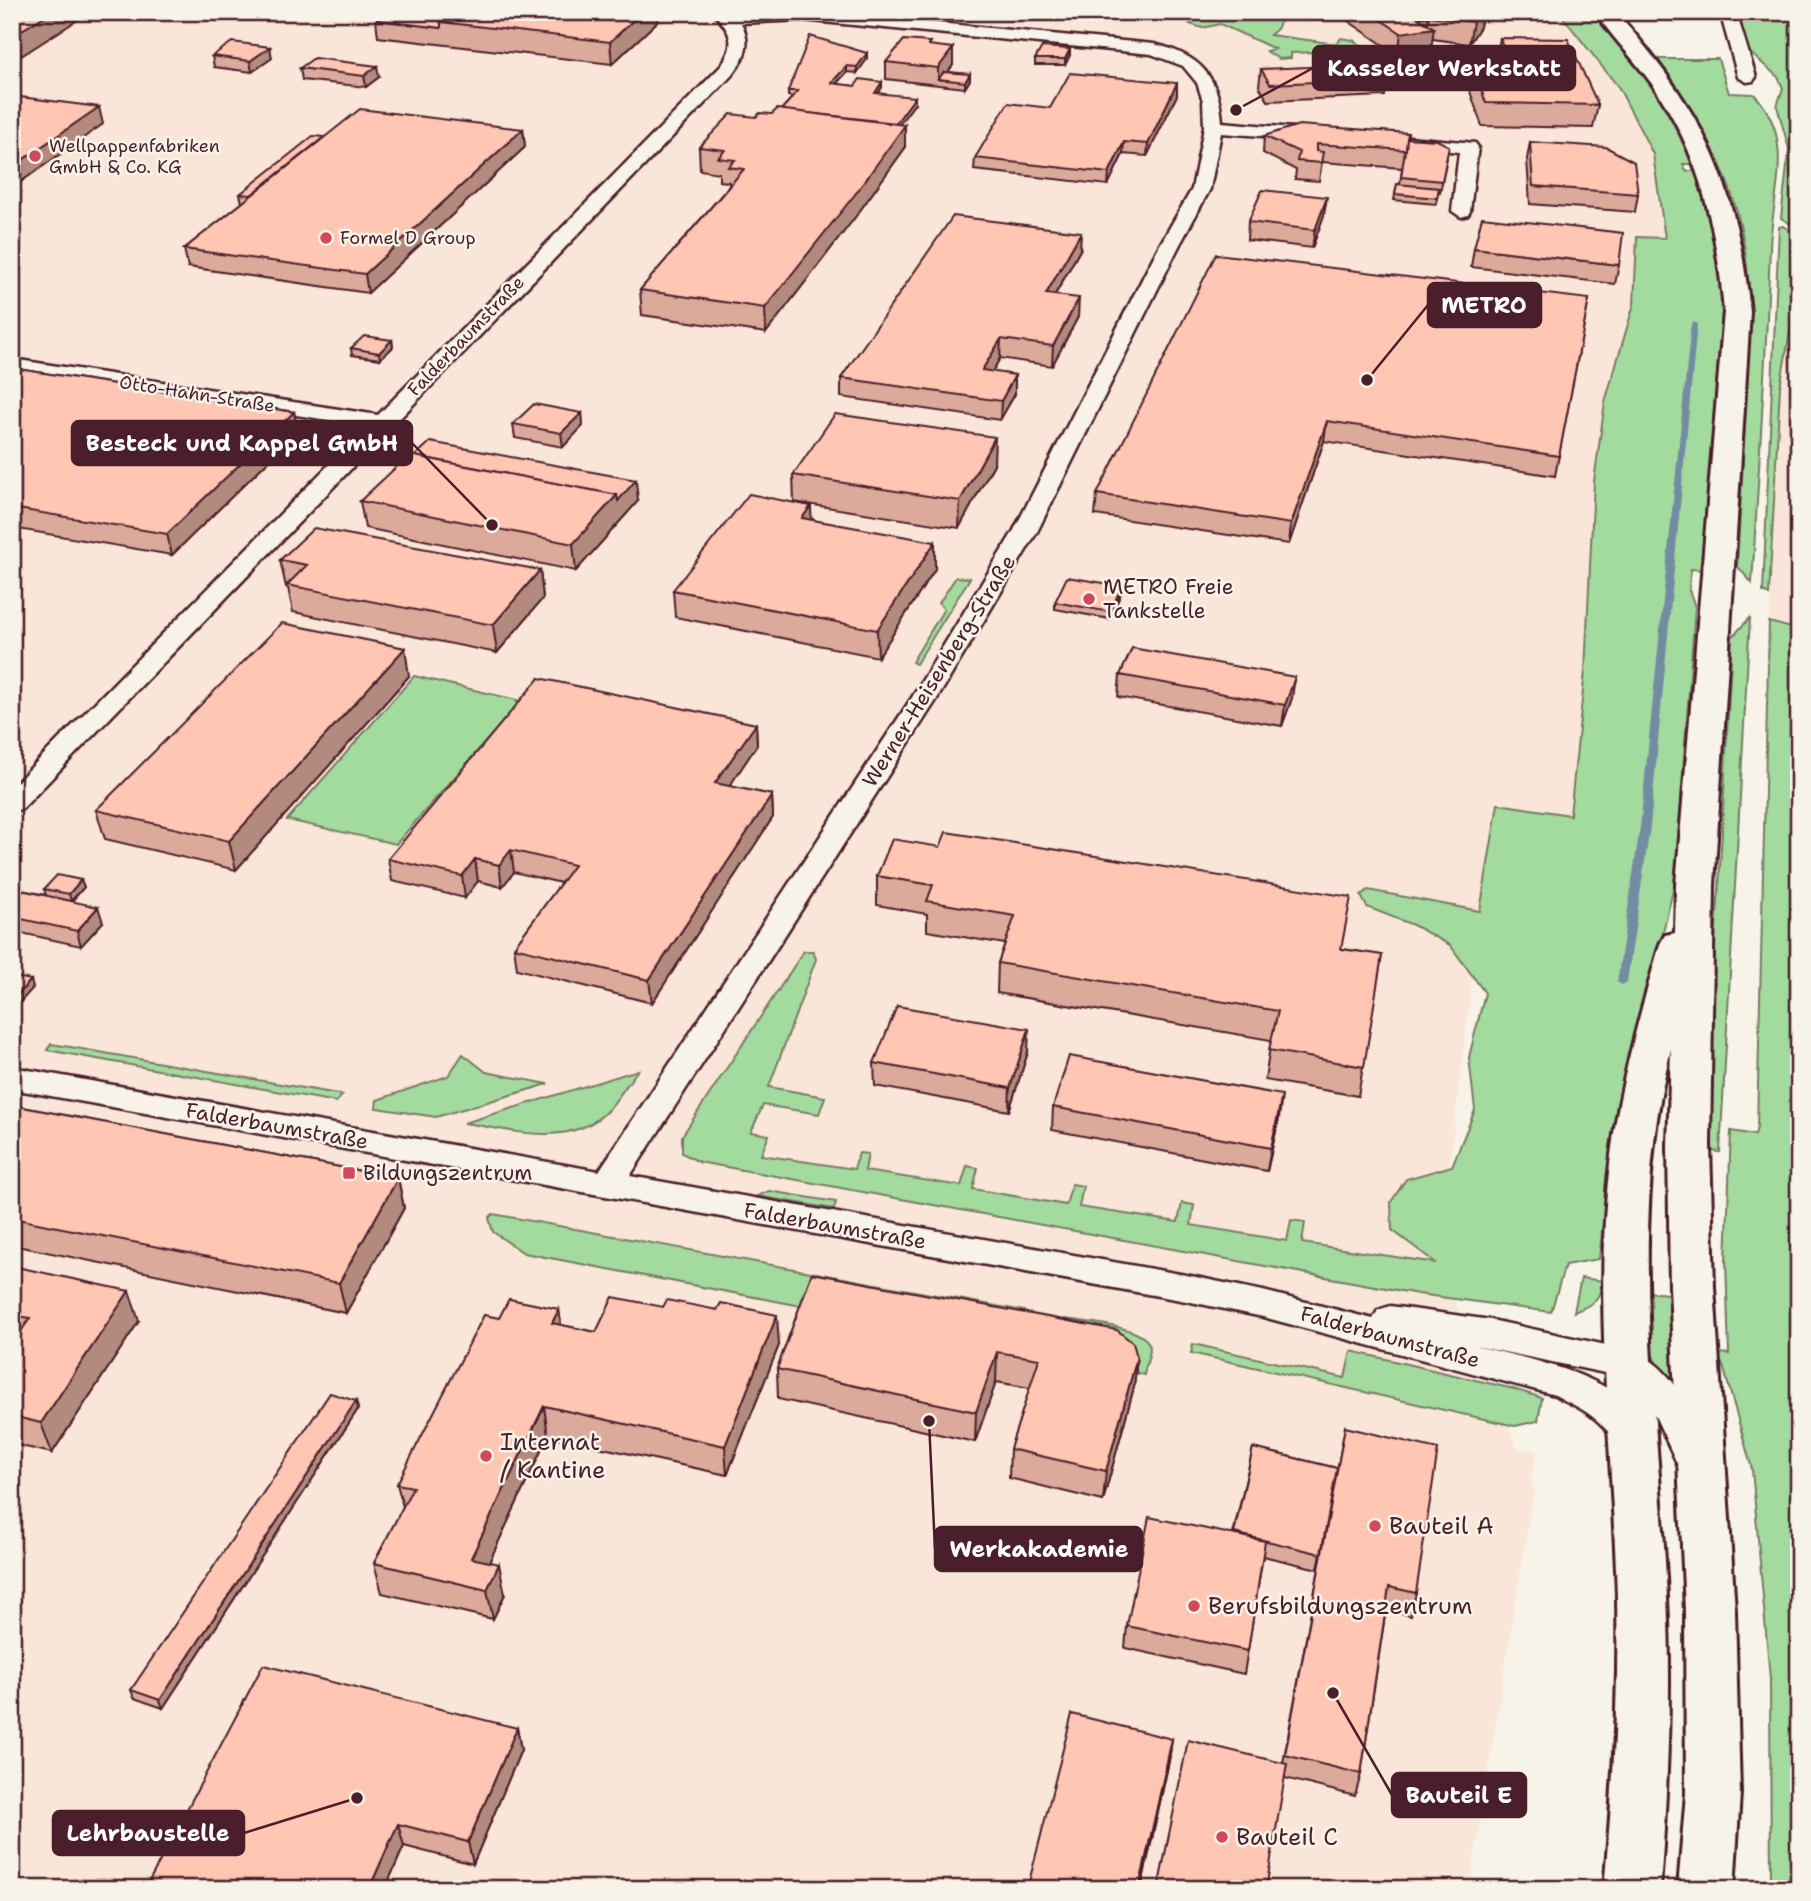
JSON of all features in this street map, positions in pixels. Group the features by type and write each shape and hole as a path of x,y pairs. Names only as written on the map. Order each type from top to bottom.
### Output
{"main road":[{"path":"1605,12 1649,63 1691,128 1720,196 1735,278 1736,326 1695,885 1689,1158 1692,1287 1706,1496 1713,1793 1706,1889"},
{"path":"1632,1889 1642,1769 1642,1600 1636,1435 1629,1364 1625,1263 1632,1156 1646,1071 1695,885"}],"street":[{"path":"1728,12 1747,76"},
{"name":"Werner-Heisenberg-Straße","path":"607,1185 923,699 1025,533 1161,261 1201,189 1213,127 1212,101 1205,82 1189,62 1154,49 802,15 725,16"},
{"name":"Falderbaumstraße","path":"12,803 727,70 739,55 740,41 725,16"},
{"path":"1213,127 1334,136"},
{"path":"1388,141 1469,147 1461,211"},
{"name":"Otto-Hahn-Straße","path":"12,365 383,422"},
{"name":"Falderbaumstraße","path":"12,1078 1263,1304 1565,1383 1605,1406 1636,1435"},
{"path":"1263,1304 1491,1334 1629,1364 1651,1382 1667,1401 1688,1444 1706,1496"}],"shaded area":[{"path":"12,12 1559,12 1564,17 1619,88 1653,154 1665,239 1637,237 1634,303 1605,402 1594,481 1585,671 1570,816 1498,804 1480,911 1438,1263 1517,1448 1537,1452 1531,1479 1534,1488 1469,1889 12,1889"},
{"path":"1799,284 1799,630 1769,622 1780,387"}],"green space":[{"path":"1209,12 1277,12 1283,16 1277,29 1270,35 1337,44 1341,38 1353,40 1368,50 1365,55 1352,57 1346,51 1291,53 1291,58 1279,59 1266,51 1275,49 1220,24 1202,28 1190,24"},
{"path":"1559,12 1594,12 1638,66 1673,121 1694,164 1683,164 1686,171 1698,171 1709,205 1719,258 1722,312 1701,570 1691,569 1689,590 1695,607 1675,881 1611,1154 1599,1259 1565,1265 1551,1312 1418,1294 699,1162 682,1153 682,1136 804,951 813,951 816,959 769,1087 825,1097 819,1114 763,1105 751,1132 769,1135 761,1155 854,1169 859,1153 868,1154 865,1171 961,1186 967,1166 978,1168 973,1189 1066,1205 1072,1184 1083,1186 1079,1207 1178,1222 1182,1203 1194,1205 1191,1225 1287,1241 1291,1220 1305,1222 1302,1243 1436,1263 1392,1230 1391,1202 1406,1179 1452,1166 1475,1110 1469,1057 1485,993 1450,945 1413,925 1367,907 1361,896 1368,890 1480,911 1498,804 1570,815 1585,671 1594,481 1605,402 1634,304 1637,237 1665,238 1653,154 1619,88"},
{"path":"1737,12 1799,12 1799,229 1781,218 1789,149 1777,106 1783,88 1778,77 1748,51"},
{"path":"1658,59 1718,59 1729,93 1754,94 1770,118 1777,138 1779,170 1770,247 1752,583 1737,566 1749,326 1748,273 1744,247 1732,195 1709,141"},
{"path":"1783,226 1799,237 1799,283 1780,387 1769,595 1763,592 1779,227"},
{"path":"956,577 970,578 916,664 912,662 944,609 939,603"},
{"path":"1750,618 1720,1152 1705,1150 1705,1075 1719,888 1732,637"},
{"path":"1769,622 1799,630 1799,1889 1771,1889 1770,1679 1752,1469 1723,1366 1716,1353 1729,1354 1726,1261 1731,1131 1755,1135 1757,1127"},
{"path":"414,676 521,701 396,844 287,820"},
{"path":"51,1044 343,1095 336,1102 47,1050"},
{"path":"463,1054 486,1072 548,1084 436,1117 376,1108 377,1100 448,1076"},
{"path":"638,1070 609,1109 594,1122 577,1129 540,1134 464,1123"},
{"path":"769,1191 836,1202 834,1209 757,1196"},
{"path":"493,1214 1024,1311 1017,1342 812,1308 524,1253 493,1232 489,1218"},
{"path":"1581,1278 1604,1281 1594,1301 1574,1312"},
{"path":"1647,1292 1678,1295 1683,1392 1660,1369 1650,1348"},
{"path":"1065,1319 1114,1326 1139,1335 1147,1341 1150,1348 1144,1375 1056,1349"},
{"path":"1193,1344 1345,1378 1351,1351 1542,1398 1538,1421 1515,1426 1191,1353"}],"building":[{"path":"12,12 51,12 12,36"},
{"path":"386,12 454,12 441,22 441,28 376,20"},
{"path":"454,12 642,12 610,42 441,22"},
{"path":"1369,12 1479,12 1473,22 1429,16 1418,18 1434,28 1401,33"},
{"path":"810,36 867,53 857,67 847,66 831,83 855,86 860,79 882,82 875,93 915,97 896,123 781,110 798,91 788,91"},
{"path":"1500,38 1568,39 1598,105 1486,103 1467,49 1504,50"},
{"path":"904,40 930,42 928,45 953,48 938,68 886,62"},
{"path":"232,42 270,47 250,61 212,56"},
{"path":"1042,47 1070,49 1065,59 1035,59"},
{"path":"314,58 377,66 364,76 300,68"},
{"path":"1377,64 1387,79 1270,84 1261,69"},
{"path":"944,72 970,74 965,82 938,79"},
{"path":"1070,73 1177,83 1148,144 1124,142 1109,173 975,158 1008,103 1050,108"},
{"path":"12,96 99,107 12,167"},
{"name":"Formel D Group","path":"360,109 523,129 365,274 184,249"},
{"path":"777,109 905,125 856,193 765,308 640,290 744,169 728,167 735,160 718,158 725,150 699,147 731,114 756,117 760,113 772,114"},
{"path":"1299,125 1408,133 1406,150 1316,144 1316,151 1323,152 1321,163 1297,161 1299,152 1264,136"},
{"path":"313,136 324,137 251,195 240,194"},
{"path":"1407,138 1437,140 1449,146 1442,181 1401,177"},
{"path":"1530,142 1606,147 1634,162 1638,194 1533,186"},
{"path":"1397,184 1439,188 1437,198 1395,194"},
{"path":"1262,190 1327,197 1315,230 1248,222"},
{"path":"953,216 1081,232 1046,294 1079,298 1053,346 1001,339 982,370 1015,375 1001,401 841,378"},
{"path":"1482,217 1623,233 1619,265 1474,248"},
{"path":"1216,254 1589,299 1559,456 1327,421 1291,524 1097,494"},
{"path":"364,336 392,340 379,353 351,348"},
{"path":"12,368 294,412 167,534 12,508"},
{"path":"534,404 582,413 561,433 513,424"},
{"path":"835,414 995,437 960,501 793,475"},
{"path":"430,442 636,480 618,501 617,495 415,456"},
{"path":"409,455 617,495 573,544 360,501"},
{"path":"749,494 811,506 802,518 935,542 877,630 673,590"},
{"path":"314,528 540,570 493,625 287,585 307,565 280,560"},
{"path":"1067,577 1122,586 1110,612 1055,602"},
{"path":"282,623 405,648 229,841 96,810"},
{"path":"1132,648 1295,677 1285,705 1120,675"},
{"path":"539,678 756,724 715,783 772,795 649,980 514,947 574,865 511,850 499,865 475,859 462,876 388,859"},
{"path":"946,832 1351,897 1341,949 1382,955 1364,1067 1269,1050 1278,1011 998,963 1015,916 927,901 933,885 877,876 892,839 940,847"},
{"path":"57,875 81,880 69,894 44,889"},
{"path":"12,888 98,907 77,931 12,917"},
{"path":"12,976 31,980 12,1001"},
{"path":"897,1006 1029,1029 1010,1088 874,1063"},
{"path":"1069,1056 1282,1095 1271,1148 1053,1107"},
{"path":"12,1105 398,1178 339,1283 12,1218"},
{"path":"12,1266 129,1291 41,1423 12,1416 12,1345 30,1318 12,1315"},
{"path":"812,1273 1117,1330 1133,1343 1137,1357 1106,1471 1010,1449 1039,1359 997,1352 976,1412 777,1369"},
{"name":"Internat / Kantine","path":"613,1297 663,1307 667,1300 717,1310 721,1303 777,1315 725,1446 544,1406 471,1558 499,1564 487,1590 374,1563 413,1487 397,1484 484,1315 499,1318 509,1299 559,1309 552,1323 596,1332"},
{"path":"330,1393 356,1401 160,1700 131,1690"},
{"path":"1345,1427 1438,1449 1416,1593 1389,1587 1361,1774 1285,1755"},
{"path":"1253,1448 1337,1468 1321,1554 1234,1533"},
{"name":"Berufsbildungszentrum","path":"1149,1517 1265,1541 1248,1651 1127,1626"},
{"path":"263,1665 517,1728 468,1842 398,1824 369,1889 145,1889"},
{"path":"1072,1714 1172,1739 1139,1889 1053,1889 1029,1882"},
{"name":"Bauteil C","path":"1188,1740 1287,1764 1266,1889 1158,1889"}],"waterway":[{"path":"1622,982 1645,827 1694,324"}],"place":[{"name":"Kasseler Werkstatt","path":"1236,110"},
{"name":"Wellpappenfabriken GmbH & Co. KG","path":"35,156"},
{"name":"Formel D Group","path":"326,238"},
{"name":"METRO","path":"1367,380"},
{"name":"Besteck und Kappel GmbH","path":"492,525"},
{"name":"METRO Freie Tankstelle","path":"1089,599"},
{"name":"Bildungszentrum","path":"349,1173"},
{"name":"Werkakademie","path":"929,1421"},
{"name":"Internat / Kantine","path":"486,1456"},
{"name":"Bauteil A","path":"1375,1526"},
{"name":"Berufsbildungszentrum","path":"1194,1606"},
{"name":"Bauteil E","path":"1333,1693"},
{"name":"Lehrbaustelle","path":"357,1798"},
{"name":"Bauteil C","path":"1222,1837"}]}
